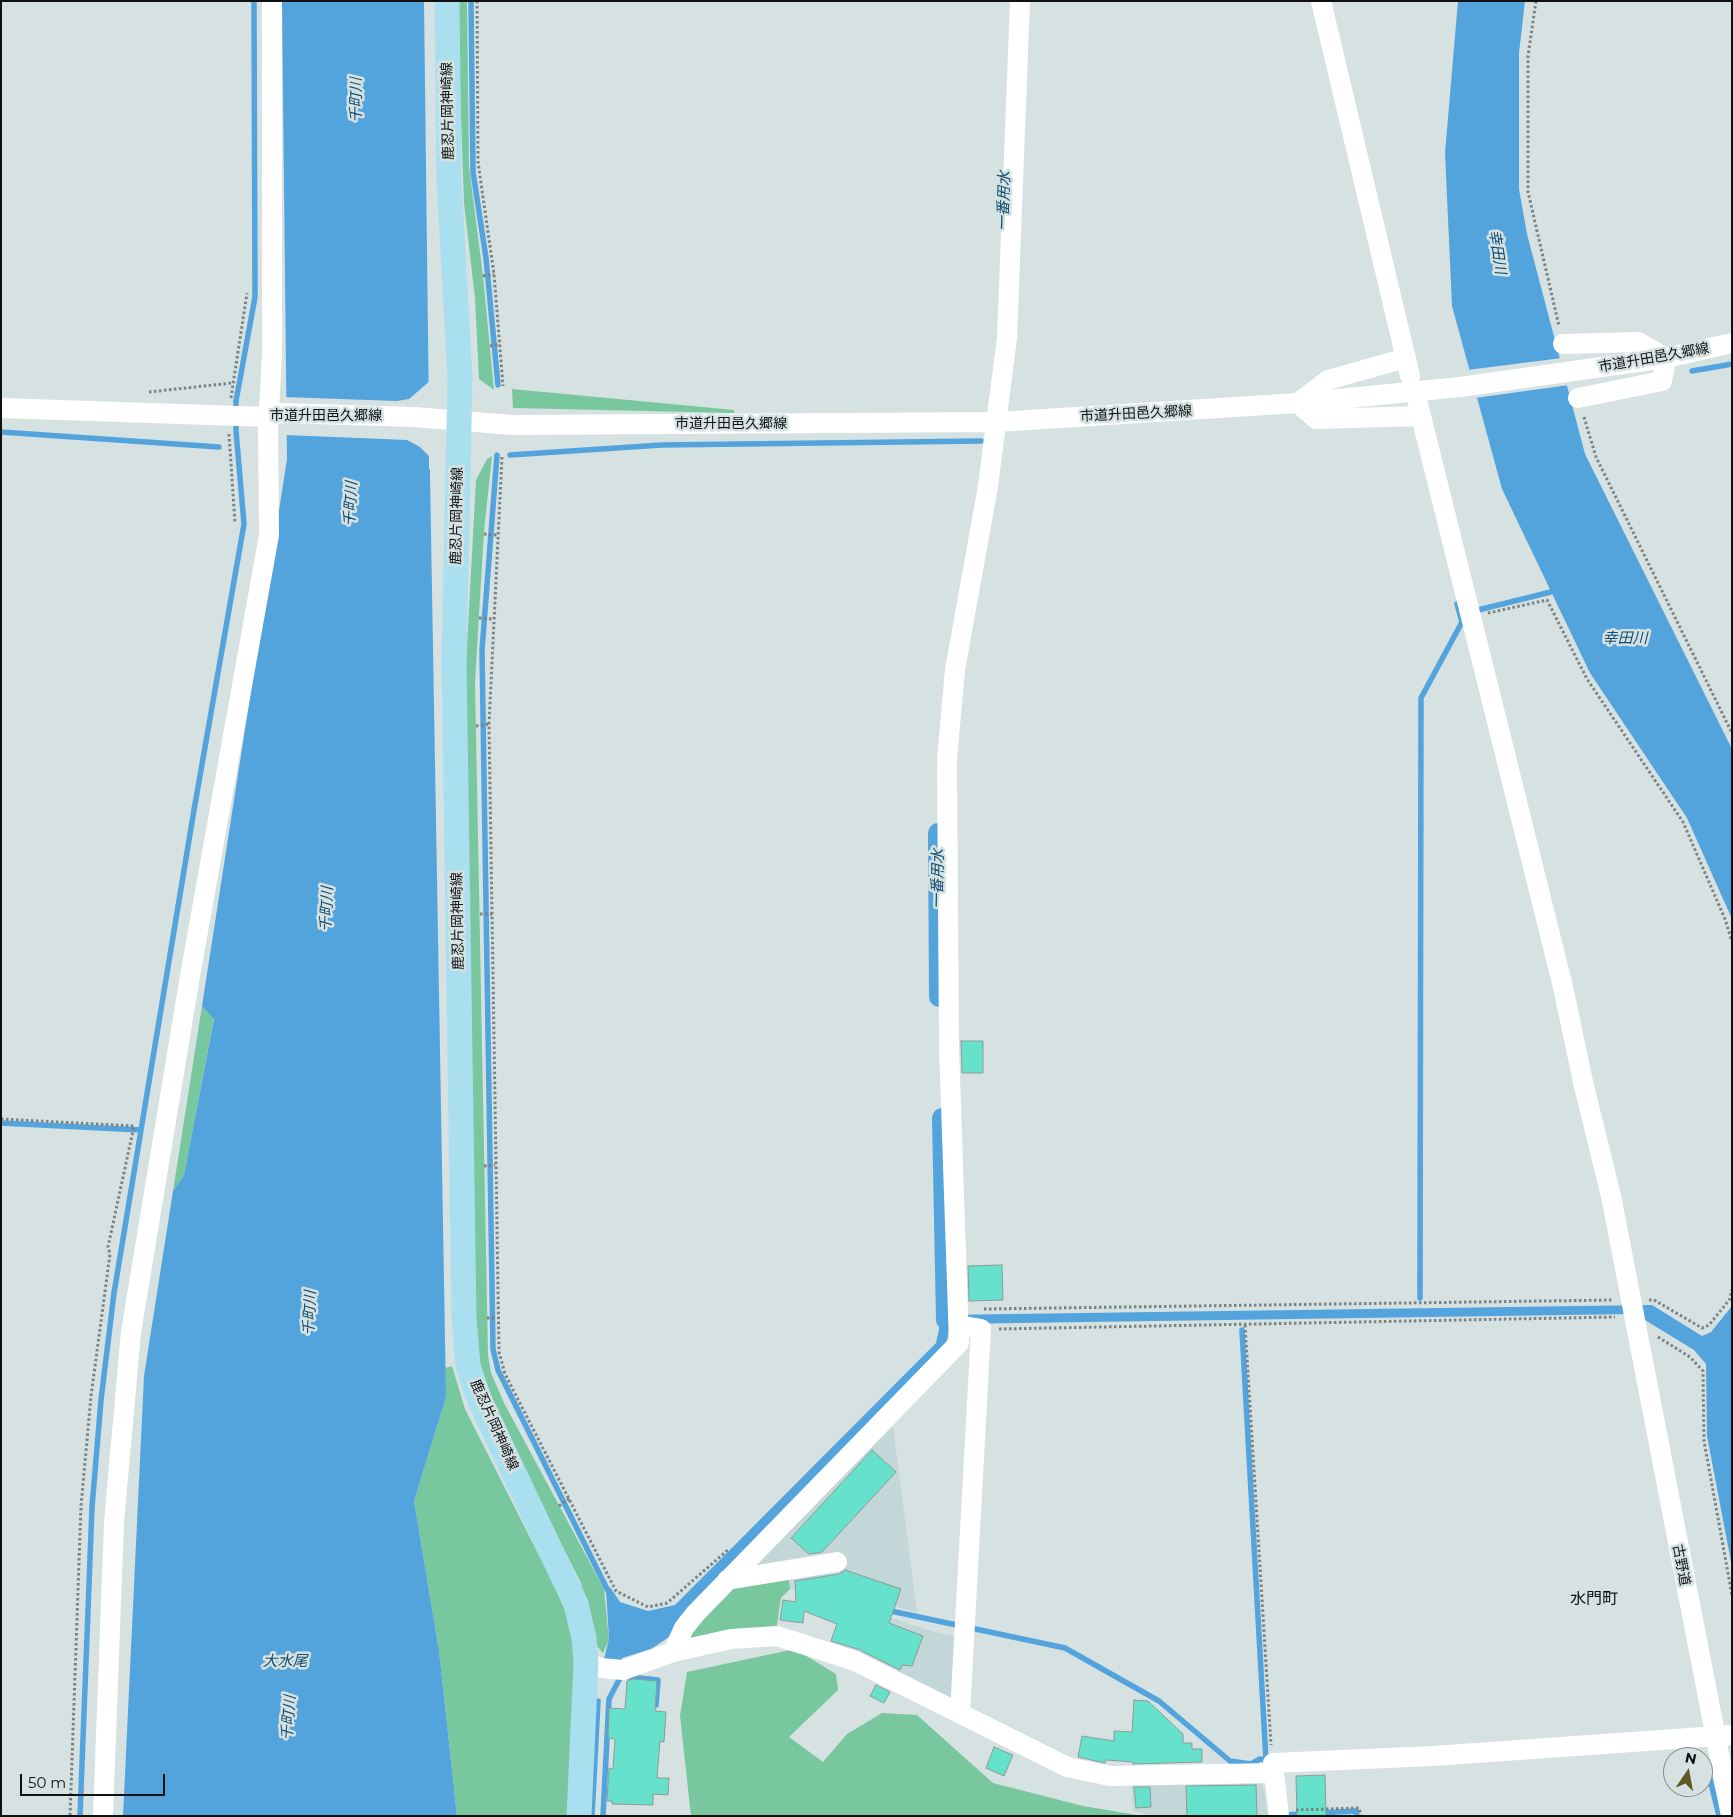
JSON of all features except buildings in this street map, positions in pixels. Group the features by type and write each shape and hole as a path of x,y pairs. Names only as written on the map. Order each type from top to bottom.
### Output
{"main road":[{"name":"鹿忍片岡神崎線","path":"447,1 449,179 460,378 449,420 464,1317 468,1366 480,1401 576,1604 584,1638 594,1666 579,1816"}],"street":[{"path":"103,1816 114,1522 131,1332 190,976 269,535 267,415 272,355 272,1"},
{"path":"673,1652 684,1628 695,1614 959,1343 954,1248 949,1046 947,760 955,670 988,486 1007,338 1020,1"},
{"path":"1298,404 1328,380 1408,367 1322,1"},
{"path":"1563,344 1638,342 1666,358 1662,381 1578,398"},
{"name":"市道升田邑久郷線","path":"1,408 449,420 512,425 997,422 1298,404 1460,387 1666,358 1732,343"},
{"name":"古野道","path":"1298,404 1316,419 1419,410 1563,987 1582,1082 1611,1196 1632,1311 1723,1736 1731,1816"},
{"path":"959,1320 981,1330 960,1714"},
{"path":"727,1580 838,1562"},
{"path":"594,1666 624,1670 673,1652 731,1639 777,1636 855,1661 1067,1767 1110,1776 1273,1768 1723,1736"},
{"path":"1273,1768 1278,1813"}],"path":[{"path":"477,1 477,162 492,275 503,386"},
{"path":"470,89 477,89"},
{"path":"471,162 477,162"},
{"path":"484,275 492,275"},
{"path":"491,345 498,345"},
{"path":"502,457 495,534 488,725 496,1318 499,1352 505,1374 616,1591 648,1607 667,1603 731,1547"},
{"path":"485,534 495,534"},
{"path":"1471,616 1548,600 1587,679 1683,822 1725,919 1732,942"},
{"path":"480,618 491,619"},
{"path":"479,726 488,725"},
{"path":"482,914 490,914"},
{"path":"1,1119 133,1129 108,1247 110,1254 92,1386 81,1506 70,1816"},
{"path":"487,1166 494,1165"},
{"path":"981,1330 1245,1324 1632,1311 1654,1300 1702,1328 1710,1326 1730,1299 1732,1289"},
{"path":"982,1308 1632,1311 1690,1357 1702,1371 1704,1441 1732,1595"},
{"path":"488,1318 496,1318"},
{"path":"1245,1324 1273,1768"},
{"path":"560,1506 569,1500"},
{"path":"676,1595 681,1599"},
{"path":"1278,1813 1359,1808 1361,1816"}],"shaded area":[{"path":"893,1427 917,1612 833,1592 790,1589 788,1575 730,1584"},
{"path":"855,1606 931,1631 960,1638 955,1705 859,1657 865,1637"},
{"path":"1262,1779 1268,1816 1152,1816 1133,1811 1132,1785"}],"green space":[{"path":"457,1 467,1 469,166 483,276 494,390 479,379 475,298 464,203"},
{"path":"512,389 734,410 734,413 513,408"},
{"path":"492,456 484,531 475,682 488,1355 491,1373 504,1403 604,1589 609,1640 603,1653 596,1645 581,1583 490,1403 476,1351 465,683 476,480 487,459"},
{"path":"202,1006 214,1018 184,1175 173,1191"},
{"path":"452,1366 465,1409 555,1587 568,1618 578,1669 571,1816 457,1816 439,1651 414,1501 446,1397 445,1368"},
{"path":"788,1574 790,1589 781,1598 776,1631 691,1642 685,1636 730,1584"},
{"path":"795,1649 836,1674 838,1690 789,1737 823,1762 847,1734 882,1713 917,1715 993,1783 1083,1806 1143,1816 691,1816 680,1716 687,1672"}],"water":[{"name":"大水尾","path":"282,1 424,1 429,418 446,1397 414,1501 439,1651 457,1816 123,1816 144,1376 173,1191 184,1175 214,1019 202,1006 287,459"},
{"name":"幸田川","path":"1458,1 1525,1 1519,53 1519,189 1527,234 1585,454 1732,749 1732,919 1687,818 1590,673 1502,489 1452,306 1445,153"},
{"path":"1652,1305 1702,1336 1711,1332 1732,1306 1732,1567 1707,1436 1706,1364 1694,1350 1635,1314 950,1324 946,1346 677,1622 669,1637 651,1649 622,1658 619,1675 601,1671 609,1639 606,1589 610,1587 620,1602 648,1611 675,1605 936,1343 942,1315"}],"pier":[{"path":"1562,358 1569,385 1475,398 1467,370"},
{"path":"431,380 432,469 429,469 429,456 420,447 407,440 285,435 284,397 397,401 409,399"}],"waterway":[{"path":"80,1816 92,1507 101,1400 114,1293 194,810 244,524 236,431 236,401 255,297 254,1"},
{"path":"471,1 473,172 486,258 498,385"},
{"path":"1692,371 1732,364"},
{"path":"1,432 219,447"},
{"path":"510,455 662,445 981,441"},
{"path":"497,455 482,650 493,1349 498,1370 610,1595"},
{"path":"1478,610 1559,590"},
{"path":"1420,1298 1421,698 1462,622 1457,604"},
{"name":"一番用水","path":"938,833 939,997"},
{"name":"一番用水","path":"942,1118 946,1320"},
{"path":"1,1123 141,1130"},
{"path":"886,1610 1065,1648 1159,1701 1230,1761 1251,1764 1260,1759 1266,1760 1242,1330"},
{"path":"603,1816 609,1699 621,1676 658,1680 656,1705"},
{"path":"592,1816 598,1701"},
{"path":"1713,1791 1719,1816"},
{"path":"1319,1813 1356,1811 1357,1816"},
{"path":"1284,1813 1284,1815 1303,1814"}],"district":[{"name":"水門町","path":"1594,1599"}],"water label":[{"name":"千町川","path":"357,100"},
{"name":"千町川","path":"351,504"},
{"name":"千町川","path":"327,909"},
{"name":"千町川","path":"310,1313"},
{"name":"千町川","path":"289,1718"}]}
